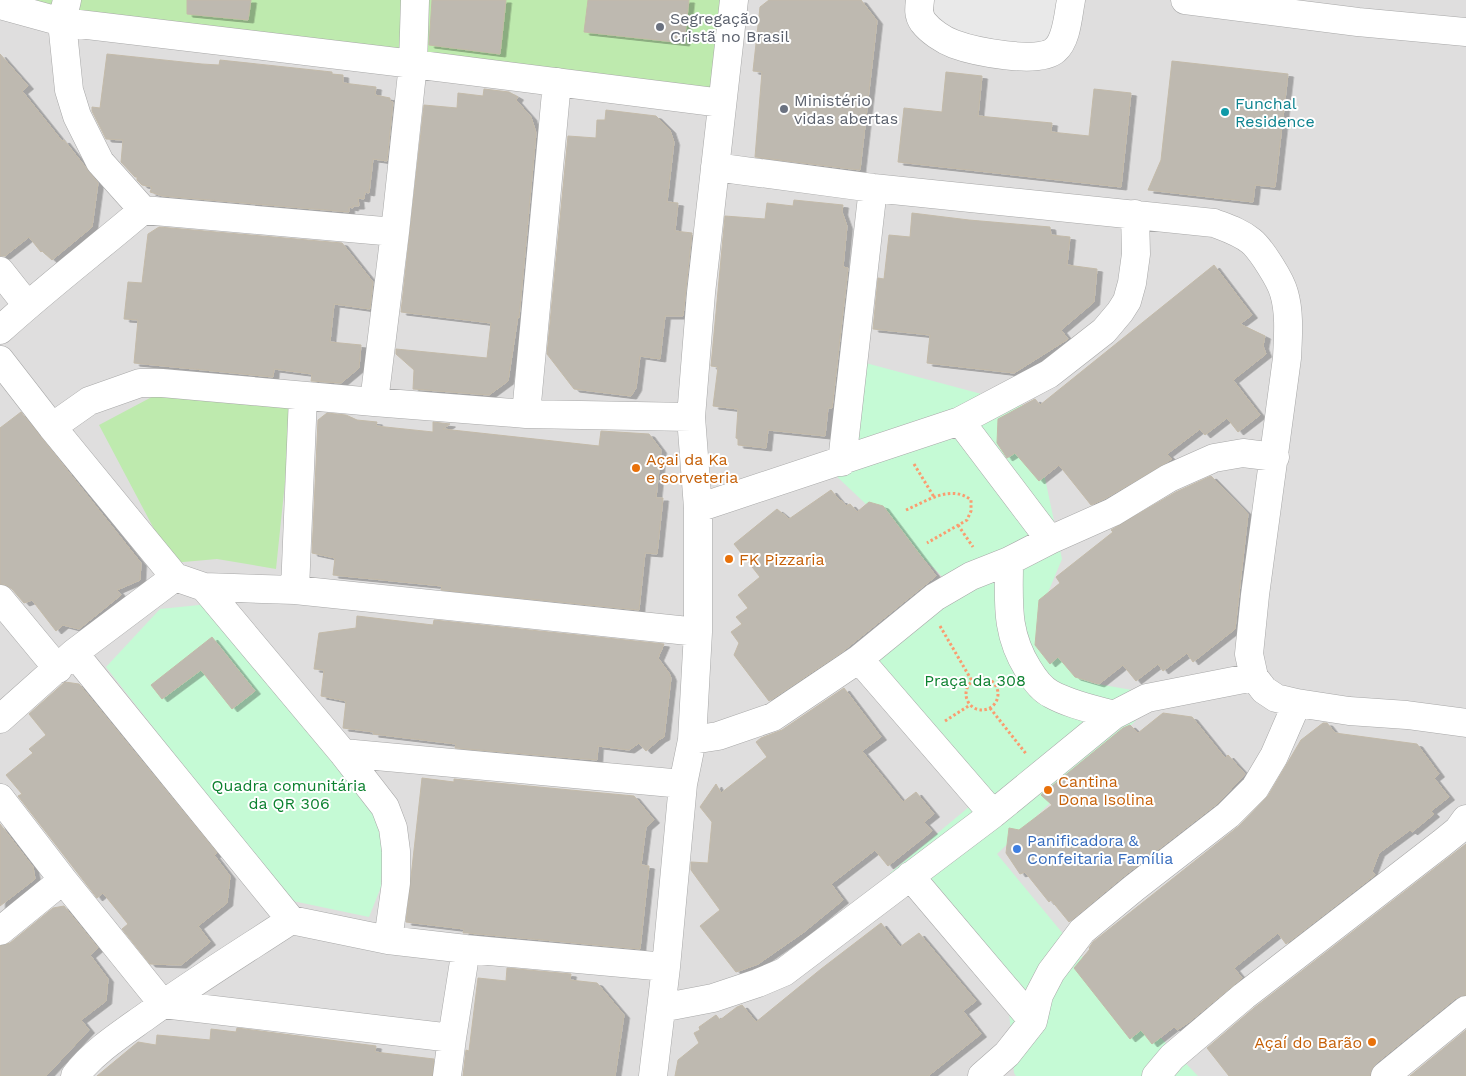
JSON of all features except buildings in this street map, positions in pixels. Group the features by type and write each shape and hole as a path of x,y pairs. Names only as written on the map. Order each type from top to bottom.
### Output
{"street":[{"path":"374,402 396,232 413,64 415,0"},
{"path":"652,1076 666,967 683,784 692,740 698,632 698,508 691,417 701,293 734,0"},
{"path":"920,0 918,12 922,22 933,32 952,44 986,52 1026,57 1047,55 1054,52 1063,37 1071,0"},
{"path":"1185,0 1358,22 1466,32"},
{"path":"0,5 65,11 413,64 722,103"},
{"path":"65,11 69,90 77,116 100,162 143,210 396,232"},
{"path":"526,414 557,82"},
{"path":"715,167 873,188 1214,223 1235,231 1253,242 1275,272 1284,292 1288,326 1287,358 1250,654 1254,678 1264,690 1276,698 1298,703 1466,722"},
{"path":"842,462 873,188"},
{"path":"0,330 27,305 143,210"},
{"path":"698,508 842,462 960,421 1049,374 1104,331 1127,301 1132,283 1136,254 1135,214"},
{"path":"0,271 27,305"},
{"path":"0,360 52,427 175,577 204,587 295,590 698,632"},
{"path":"52,427 89,401 140,383 162,382 303,396 526,414 691,417"},
{"path":"295,590 303,396"},
{"path":"960,421 1050,540"},
{"path":"692,740 718,736 774,717 860,659 934,597 971,576 1009,561 1050,540 1113,512 1169,478 1214,458 1243,453 1275,457"},
{"path":"1009,561 1009,612 1013,639 1020,657 1034,679 1050,694 1072,703 1114,715"},
{"path":"0,718 66,661 175,577"},
{"path":"204,587 343,752 385,807 393,828 396,851 396,883 388,940"},
{"path":"0,599 66,661 292,920 388,940 666,967"},
{"path":"860,659 993,814"},
{"path":"661,1008 713,998 784,972 993,814 1114,715 1147,698 1254,678"},
{"path":"982,1076 1007,1054 1033,1021 1039,994 1051,972 1082,931 1228,815 1255,788 1274,756 1298,703"},
{"path":"343,752 683,784"},
{"path":"0,798 162,1004 452,1038"},
{"path":"1156,1076 1172,1057 1244,996 1442,843 1458,830 1466,819"},
{"path":"910,876 1033,1021"},
{"path":"0,931 63,880"},
{"path":"75,1076 93,1056 125,1030 292,920"},
{"path":"447,1076 466,949"},
{"path":"1385,1076 1466,1010"}],"path":[{"path":"910,456 934,498"},
{"path":"906,510 943,494 963,494 972,500 971,511 967,520 927,543"},
{"path":"958,525 977,553"},
{"path":"935,619 972,681"},
{"path":"982,678 996,685 998,696 994,705 990,708 979,710 970,705 966,696 966,690 972,681 982,678"},
{"path":"944,722 970,705"},
{"path":"990,708 1032,760"}],"shaded area":[{"path":"0,0 1466,0 1466,1076 0,1076"},
{"path":"922,0 1059,0 1052,47 953,42"}],"green space":[{"path":"0,0 735,0 720,99"},
{"name":"Praça da 308","path":"847,358 1030,407 1062,559 1039,614 1060,657 1092,683 1132,690 1155,702 997,854 1084,959 1198,1076 1016,1076 1014,1073 1009,1010 890,873 970,806 859,678 947,581 831,471"},
{"path":"165,390 293,405 276,569 217,559 172,563 99,425"},
{"name":"Quadra comunitária da QR 306","path":"209,604 344,755 384,834 381,887 369,917 288,900 106,667 160,609"}],"place":[{"name":"Segregação Cristã no Brasil","path":"660,27"},
{"name":"Ministério vidas abertas","path":"784,109"},
{"name":"Funchal Residence","path":"1225,112"},
{"name":"Açai da Ka e sorveteria","path":"636,468"},
{"name":"FK Pizzaria","path":"729,559"},
{"name":"Cantina Dona Isolina","path":"1048,790"},
{"name":"Panificadora & Confeitaria Família","path":"1017,849"},
{"name":"Açaí do Barão","path":"1372,1042"}]}
